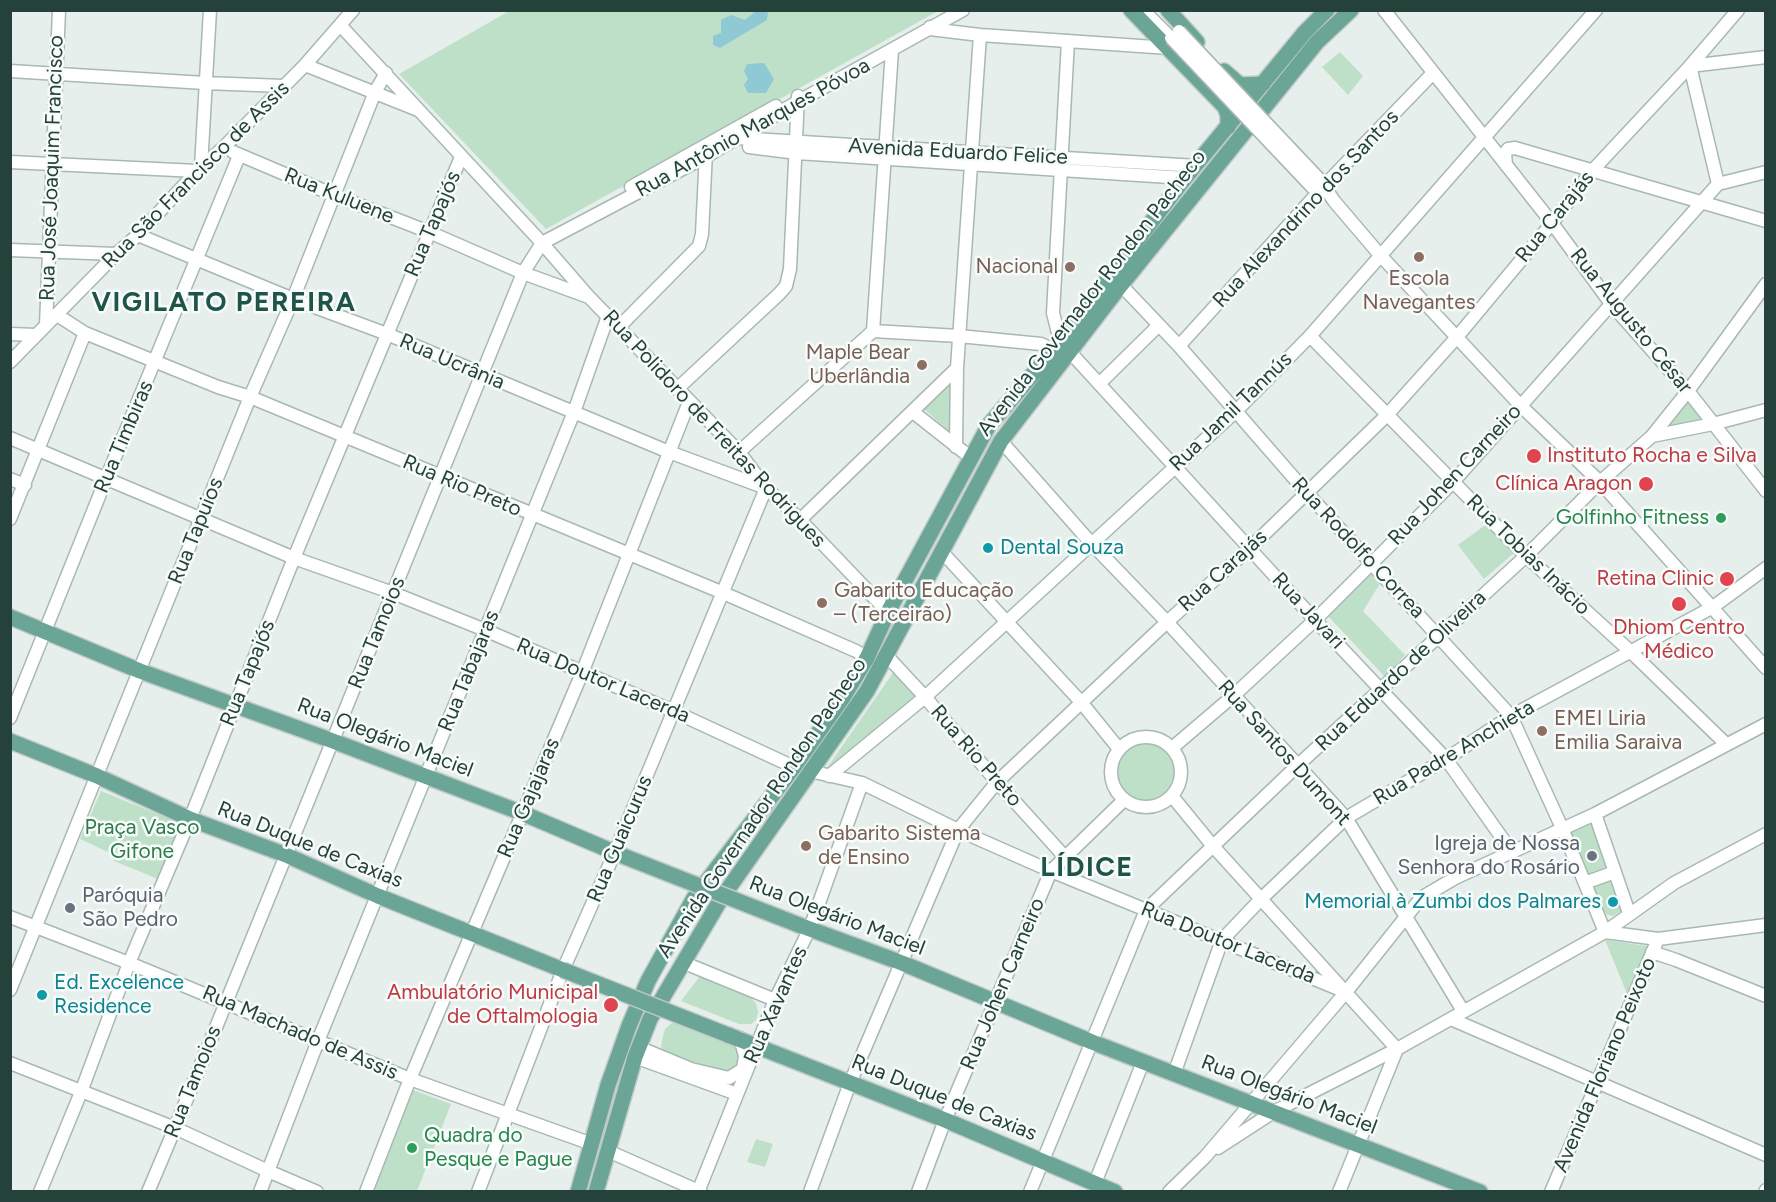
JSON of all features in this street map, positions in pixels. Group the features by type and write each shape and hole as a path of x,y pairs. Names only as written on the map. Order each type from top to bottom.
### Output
{"main road":[{"path":"1131,10 1173,39 1202,84 1225,107 1228,127"},
{"path":"1168,10 1238,85 1263,84"},
{"name":"Avenida Governador Rondon Pacheco","path":"596,1191 637,1052 650,1019 721,898 867,691 1001,441 1061,348 1185,178 1305,32 1327,10"},
{"name":"Avenida Governador Rondon Pacheco","path":"578,1191 608,1085 648,981 694,898 794,767 842,699 867,658 888,612 989,425 1121,285 1317,42 1350,10"},
{"path":"1202,84 1208,86 1219,84 1221,68"},
{"name":"Rua Olegário Maciel","path":"10,617 141,671 235,704 522,813 619,854 902,963 1173,1074 1252,1102 1480,1191"},
{"name":"Rua Duque de Caxias","path":"10,741 97,776 190,819 286,855 378,896 945,1120 1115,1191"}],"street":[{"name":"Rua José Joaquim Francisco","path":"46,325 59,10"},
{"path":"10,162 199,169 210,10"},
{"name":"Rua São Francisco de Assis","path":"10,362 116,254 138,235 199,169 224,147 305,65 353,10"},
{"name":"Rua Antônio Marques Póvoa","path":"799,97 892,50 963,10"},
{"path":"1143,10 1320,186 1380,255 1520,405 1600,483 1766,668"},
{"path":"1158,10 1173,39"},
{"name":"Rua Augusto César","path":"1384,10 1552,224 1612,305 1688,390 1766,491"},
{"name":"Rua Jamil Tannús","path":"829,776 925,697 1236,411 1310,336 1596,10"},
{"name":"Rua Carajás","path":"810,1191 850,1083 958,830 997,782 1080,702 1250,548 1387,415 1552,224 1592,171 1690,66 1738,10"},
{"path":"941,14 930,29 1068,41 1173,39"},
{"name":"Rua Antônio Marques Póvoa","path":"540,241 799,97 941,14"},
{"name":"Rua Polidoro de Freitas Rodrigues","path":"340,25 588,296 739,452 766,488 888,612"},
{"path":"956,447 957,368 980,35"},
{"path":"873,331 959,336 1061,348 1053,313 1068,41"},
{"path":"739,452 873,331 892,50"},
{"path":"1766,57 1690,66 1718,184 1766,172"},
{"path":"305,65 422,112"},
{"path":"10,71 283,86"},
{"name":"Rua Tapuios","path":"10,990 375,92 386,73"},
{"name":"Rua Alexandrino dos Santos","path":"1179,346 1320,186 1433,73"},
{"path":"677,389 786,286 790,269 799,97"},
{"path":"619,327 699,246 702,234 705,157 721,141"},
{"name":"Rua Antônio Marques Póvoa","path":"540,241 705,157 721,141"},
{"name":"Avenida Eduardo Felice","path":"721,141 971,159 1060,171 1185,178"},
{"name":"Rua Kuluene","path":"224,147 239,156 429,232 523,273 588,296"},
{"path":"1506,165 1505,153 1508,149 1515,148 1766,221"},
{"name":"Rua Timbiras","path":"10,718 239,156"},
{"name":"Rua Tapajós","path":"40,1191 81,1092 129,963 461,157"},
{"name":"Avenida Eduardo Felice","path":"971,159 1060,158 1197,166"},
{"path":"1126,175 1127,162"},
{"name":"Rua Johen Carneiro","path":"1172,748 1233,696 1315,620 1453,482 1718,184"},
{"name":"Rua Ucrânia","path":"138,235 196,260 387,334 669,452 766,488"},
{"name":"Rua Tamoios","path":"148,1191 481,374 523,273 540,241"},
{"path":"10,250 116,254"},
{"name":"Rua Eduardo de Oliveira","path":"1030,1191 1146,910 1212,845 1526,556 1600,483 1652,436 1766,284"},
{"name":"Rua Rodolfo Correa","path":"1121,285 1179,346 1307,493 1511,716 1562,828 1605,932"},
{"name":"Rua Rio Preto","path":"57,315 85,333 218,387 250,397 532,516 722,592 856,651 867,658"},
{"name":"Rua Tabajaras","path":"260,1191 318,1041 574,412 608,316"},
{"path":"1099,384 1159,325"},
{"path":"10,519 85,333"},
{"path":"10,334 36,335"},
{"name":"Rua Tobias Inácio","path":"1310,336 1526,556 1631,652 1726,744"},
{"name":"Rua Javari","path":"1061,348 1099,384 1446,759 1512,852"},
{"path":"800,520 957,368"},
{"name":"Rua Gajajaras","path":"366,1191 410,1079 582,673 689,402"},
{"path":"1652,436 1713,424 1766,410"},
{"path":"913,412 970,457"},
{"name":"Rua Doutor Lacerda","path":"10,438 294,558 393,593 485,630 673,711 794,767"},
{"name":"Rua Santos Dumont","path":"1001,441 1091,543 1167,622 1346,818 1464,1011"},
{"path":"10,479 25,484"},
{"name":"Rua Guaicurus","path":"478,1191 563,970 619,854 673,711 766,488"},
{"path":"942,552 1080,702 1119,749"},
{"name":"Rua Padre Anchieta","path":"1173,1074 1222,940 1261,899 1346,818 1446,759 1511,716 1713,607 1766,568"},
{"name":"Rua Rio Preto","path":"887,656 1064,856"},
{"path":"1169,1191 1205,1157 1346,992 1421,898 1436,888 1595,814 1766,724"},
{"path":"1140,737 1152,737 1172,748 1182,767 1178,788 1172,796 1164,803 1143,807 1124,800 1114,787 1112,779 1112,763 1119,749 1129,741 1140,737"},
{"name":"Rua Doutor Lacerda","path":"810,771 861,783 958,830 1051,871 1346,992"},
{"name":"Rua Xavantes","path":"699,1191 861,783"},
{"path":"1172,796 1212,845 1396,1049"},
{"name":"Rua Johen Carneiro","path":"918,1191 945,1120 1051,871 1124,800"},
{"path":"1595,814 1629,913"},
{"path":"1205,1157 1275,1111 1451,1019 1605,932 1674,883 1766,834"},
{"path":"1590,881 1616,872"},
{"name":"Rua Machado de Assis","path":"10,917 226,1002 410,1079 592,1144"},
{"path":"1605,932 1658,939 1766,925"},
{"name":"Avenida Floriano Peixoto","path":"1551,1191 1658,939"},
{"path":"1652,952 1766,996"},
{"path":"682,963 775,1000"},
{"path":"1451,1019 1766,1155"},
{"path":"637,1052 729,1078 743,1069 745,1056 734,1036"},
{"path":"1339,1191 1396,1049"},
{"path":"637,1052 737,1094"},
{"path":"1095,1183 1143,1062"},
{"path":"10,1063 175,1128 268,1172 317,1191"},
{"path":"608,1151 699,1191"}],"green space":[{"path":"509,11 938,11 546,229 399,74"},
{"path":"1340,52 1363,76 1348,95 1322,67"},
{"path":"951,382 952,434 924,409"},
{"path":"1688,392 1712,423 1657,432"},
{"path":"1488,523 1514,553 1484,579 1458,545"},
{"path":"1372,572 1381,582 1363,611 1405,655 1385,677 1328,616"},
{"path":"897,667 925,697 822,775"},
{"path":"1153,738 1165,744 1174,753 1180,765 1178,785 1170,796 1153,806 1139,806 1122,796 1114,785 1112,765 1122,748 1133,740"},
{"name":"Praça Vasco Gifone","path":"101,791 182,824 158,879 114,861 112,854 80,839"},
{"path":"1594,817 1624,910 1613,916 1604,914 1569,828"},
{"path":"1605,940 1647,946 1628,996"},
{"path":"700,976 750,997 756,1003 758,1012 756,1020 751,1024 739,1024 681,1001"},
{"path":"674,1021 731,1042 738,1050 740,1060 738,1069 729,1075 664,1054 661,1046 665,1029"},
{"name":"Quadra do Pesque e Pague","path":"413,1090 451,1104 417,1191 372,1192"},
{"path":"756,1139 773,1144 765,1167 747,1162"}],"water":[{"path":"757,10 768,12 767,20 720,48 713,45 713,36 721,33 721,20 731,15 745,20"},
{"path":"764,63 774,79 766,93 748,93 744,85 748,79 744,71 747,64"}],"place":[{"name":"Escola Navegantes","path":"1419,257"},
{"name":"Nacional","path":"1070,267"},
{"name":"Maple Bear Uberlândia","path":"922,365"},
{"name":"Instituto Rocha e Silva","path":"1534,456"},
{"name":"Clínica Aragon","path":"1646,484"},
{"name":"Golfinho Fitness","path":"1721,518"},
{"name":"Dental Souza","path":"988,548"},
{"name":"Retina Clinic","path":"1727,579"},
{"name":"Gabarito Educação – (Terceirão)","path":"822,603"},
{"name":"Dhiom Centro Médico","path":"1679,604"},
{"name":"EMEI Liria Emilia Saraiva","path":"1542,731"},
{"name":"Gabarito Sistema de Ensino","path":"806,846"},
{"name":"Igreja de Nossa Senhora do Rosário","path":"1592,856"},
{"name":"Memorial à Zumbi dos Palmares","path":"1613,902"},
{"name":"Paróquia São Pedro","path":"70,908"},
{"name":"Ed. Excelence Residence","path":"42,995"},
{"name":"Ambulatório Municipal de Oftalmologia","path":"611,1005"},
{"name":"Quadra do Pesque e Pague","path":"412,1148"}],"district":[{"name":"VIGILATO PEREIRA","path":"224,303"},
{"name":"LÍDICE","path":"1087,868"}]}
